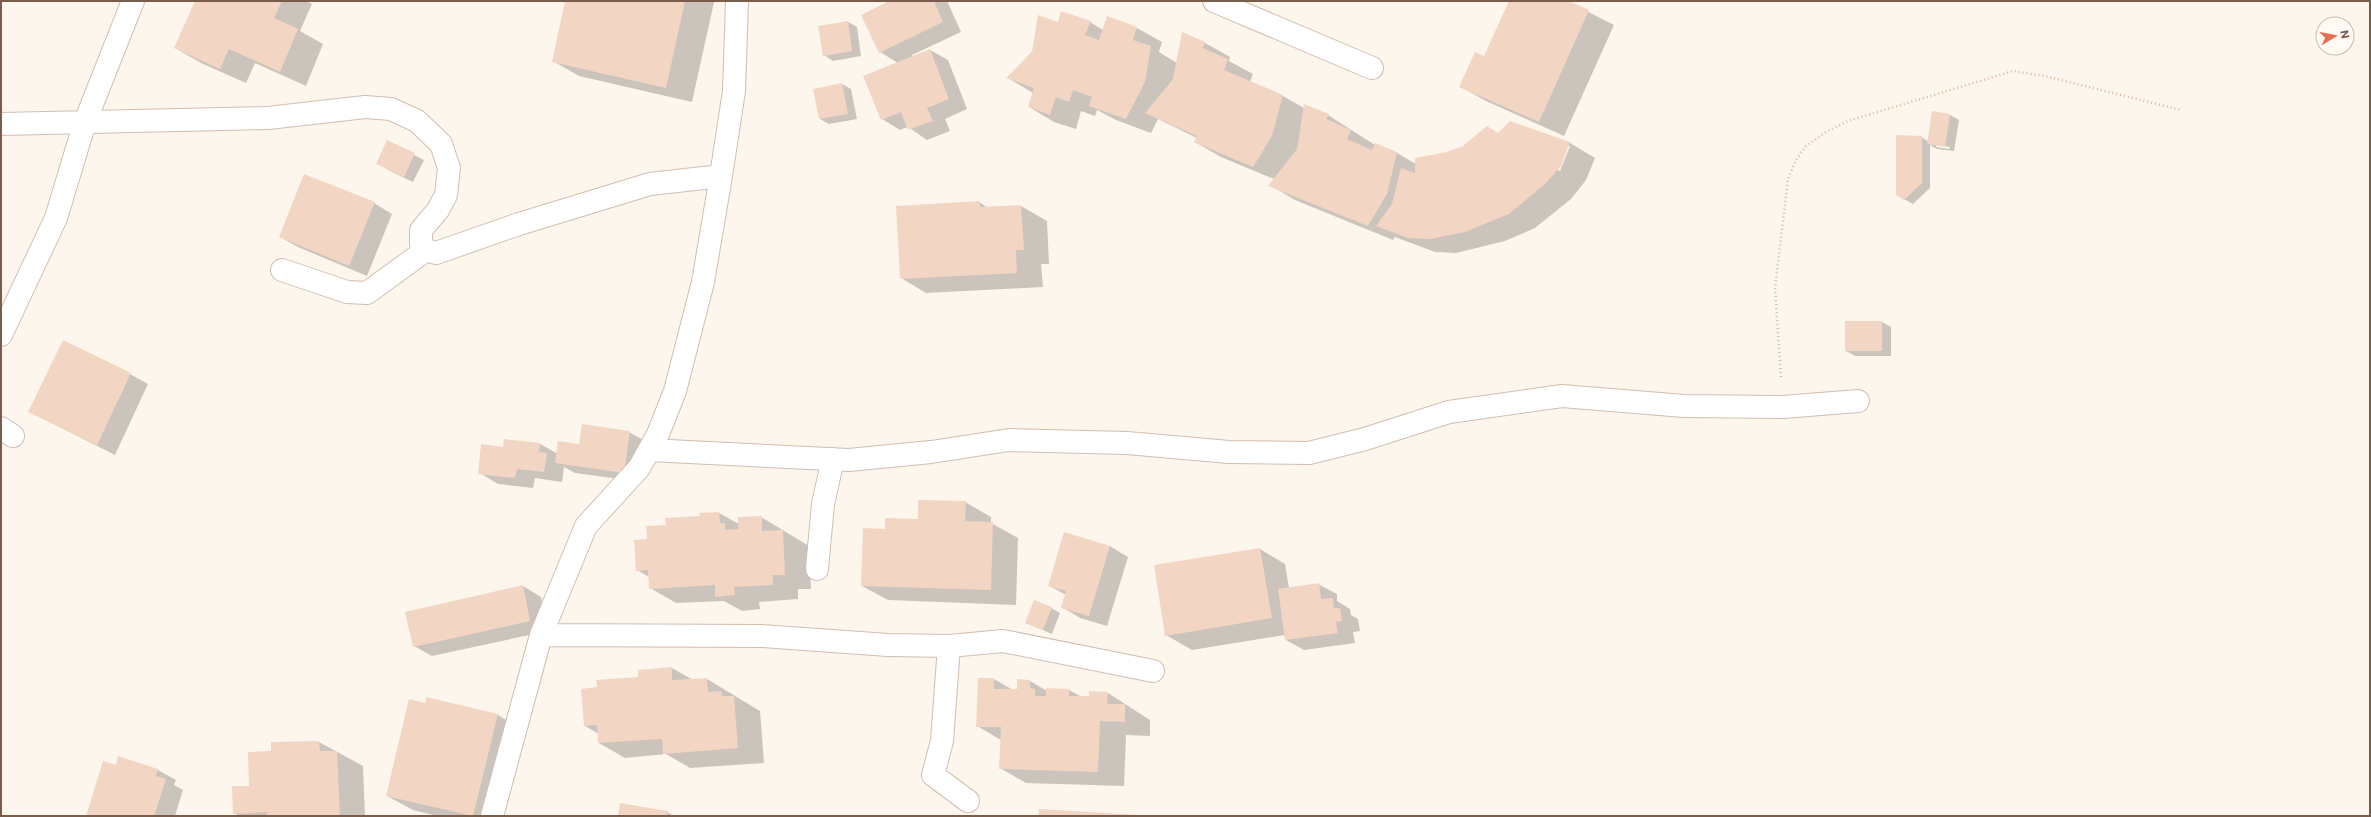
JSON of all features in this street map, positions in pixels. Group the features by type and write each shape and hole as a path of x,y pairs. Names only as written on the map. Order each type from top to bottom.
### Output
{"street":[{"path":"1,335 56,218 85,122 133,1"},
{"path":"492,816 541,635 586,526 640,468 676,391 702,282 721,176 734,91 737,1"},
{"path":"1214,1 1372,68"},
{"path":"1,124 268,118 366,107 391,109 417,121 440,144 449,168 446,195 438,210 421,230 421,244 426,250 436,253 519,224 650,184 721,176"},
{"path":"282,270 347,292 367,293 426,250"},
{"path":"649,450 849,460 931,452 1009,440 1127,443 1229,452 1309,453 1365,439 1449,412 1562,396 1684,406 1783,407 1858,401"},
{"path":"817,569 823,504 833,459"},
{"path":"541,635 761,636 888,645 948,646 1003,641 1153,671"},
{"path":"948,646 942,741 933,775 968,801"}],"path":[{"path":"1783,407 1775,288 1788,179 1796,160 1805,146 1826,132 1848,121 2013,71 2045,76 2182,110"}],"building":[{"path":"195,1 282,1 274,18 298,29 280,72 229,49 220,69 174,48"},
{"path":"565,1 685,1 666,88 552,62"},
{"path":"889,1 934,1 943,22 879,53 861,15"},
{"path":"1509,1 1569,1 1589,10 1539,122 1459,87 1475,52 1484,56"},
{"path":"1061,11 1091,21 1085,35 1099,40 1107,16 1137,27 1133,40 1151,46 1145,82 1126,119 1089,106 1092,97 1073,90 1069,102 1056,97 1050,115 1028,107 1034,88 1006,78 1032,52 1038,15 1058,22"},
{"path":"848,21 852,51 823,56 818,26"},
{"path":"1182,32 1205,42 1203,48 1228,59 1224,70 1283,95 1272,136 1253,167 1194,142 1197,136 1145,113 1173,79"},
{"path":"930,49 949,99 927,108 933,121 908,130 901,112 881,120 863,76"},
{"path":"842,83 848,114 819,119 813,89"},
{"path":"1304,104 1329,114 1326,119 1351,130 1347,139 1372,150 1375,143 1397,152 1387,194 1368,226 1268,186 1297,149"},
{"path":"1932,111 1950,114 1945,147 1927,144"},
{"path":"1510,121 1570,142 1561,166 1545,184 1509,214 1465,232 1430,239 1408,238 1376,226 1392,204 1401,168 1415,173 1415,158 1447,152 1463,146 1487,126 1498,133"},
{"path":"1896,135 1922,136 1922,183 1904,200 1896,195"},
{"path":"387,140 415,153 404,177 376,164"},
{"path":"304,174 375,202 349,266 279,237"},
{"path":"979,201 980,207 1021,205 1024,250 1016,250 1017,273 900,279 896,206"},
{"path":"1845,321 1882,321 1882,351 1845,351"},
{"path":"63,340 131,373 97,445 28,412"},
{"path":"582,424 630,431 624,473 555,463 558,441 579,444"},
{"path":"504,439 540,443 539,452 547,453 544,472 517,469 515,478 478,474 481,444 503,447"},
{"path":"918,500 966,501 965,521 993,522 991,590 861,586 863,528 885,529 885,518 918,519"},
{"path":"719,512 720,523 725,523 725,530 738,529 738,517 762,516 762,531 783,530 785,575 773,575 773,585 734,587 735,595 715,597 715,585 649,589 648,570 636,571 634,540 647,539 646,526 666,525 665,518 700,516 699,513"},
{"path":"1064,532 1110,546 1089,616 1061,608 1066,591 1048,586"},
{"path":"1260,548 1272,618 1165,636 1154,565"},
{"path":"1319,583 1321,599 1333,598 1334,608 1340,608 1342,621 1336,622 1338,633 1285,640 1278,589"},
{"path":"523,585 530,621 413,647 405,612"},
{"path":"1034,600 1052,607 1043,630 1025,623"},
{"path":"672,667 672,680 707,678 708,692 721,691 722,696 734,696 738,748 663,754 662,739 598,743 597,725 584,726 581,689 597,687 596,680 638,677 638,670"},
{"path":"978,678 994,678 994,689 1017,689 1017,679 1030,680 1030,688 1035,689 1035,696 1046,696 1046,688 1069,689 1069,696 1089,696 1089,691 1108,692 1107,704 1125,704 1125,722 1100,721 1098,772 999,769 1001,727 976,727"},
{"path":"426,697 498,714 473,816 386,796 409,699 425,703"},
{"path":"319,741 320,751 337,751 340,816 267,816 267,812 233,814 232,786 249,786 248,752 271,751 271,742"},
{"path":"118,756 158,769 156,776 166,779 154,816 86,816 103,761 116,765"},
{"path":"620,803 668,811 667,816 618,816"},
{"path":"1039,809 1138,815 1138,816 1038,816"}]}
